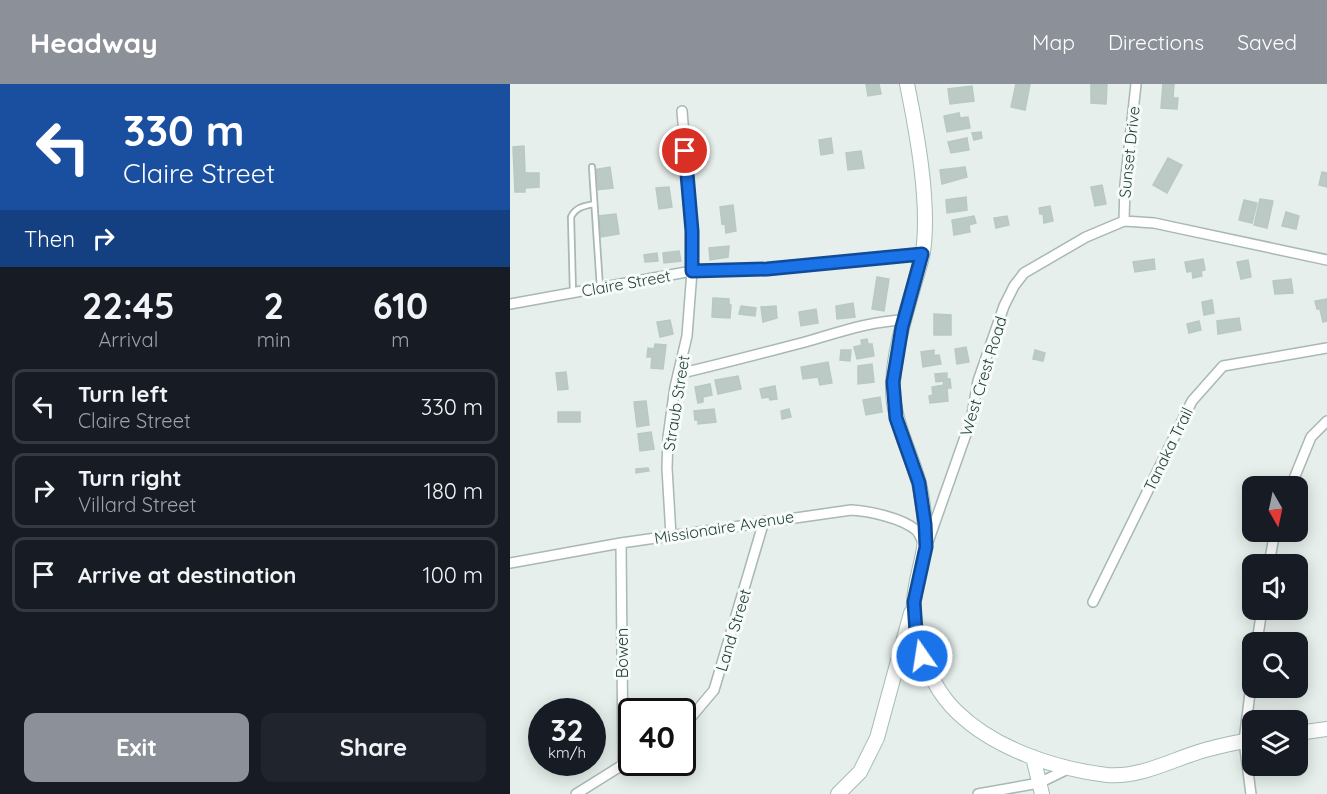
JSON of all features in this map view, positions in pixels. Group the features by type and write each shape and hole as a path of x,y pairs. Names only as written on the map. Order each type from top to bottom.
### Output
{"street":[{"path":"838,794 860,772 877,738 914,602 926,547 919,483 896,418 893,400 896,364 904,320 922,254 925,223 919,153 907,84"},
{"name":"Sunset Drive","path":"1124,221 1123,202 1136,84"},
{"name":"Straub Street","path":"671,536 667,468 668,437 678,374 687,336 692,271 692,231 682,111"},
{"name":"West Crest Road","path":"926,547 971,420 978,381 1004,306 1014,286 1024,273 1086,237 1124,221 1154,223 1327,260"},
{"name":"Claire Street","path":"510,304 692,271 767,269 922,254"},
{"path":"678,374 844,330 890,320 904,320"},
{"name":"Tanaka Trail","path":"1093,602 1192,401 1223,366 1327,348"},
{"path":"1295,476 1311,437 1327,421"},
{"name":"Missionaire Avenue","path":"510,562 764,521 851,510 867,511 905,524 918,531 926,547"},
{"name":"Land Street","path":"696,711 714,690 764,521"},
{"name":"Bowen","path":"621,543 625,698"},
{"path":"914,602 916,632 922,656 945,699 970,723 1004,744 1033,757 1070,768 1108,775 1127,775 1205,750 1242,742"},
{"path":"1308,732 1327,729"},
{"path":"1033,757 1040,789"},
{"path":"576,794 618,767"},
{"path":"978,794 1040,789 1070,768"},
{"path":"1250,776 1251,794"}],"lane":[{"path":"592,167 600,288"},
{"path":"573,293 571,217 578,208 594,204"}],"building":[{"path":"866,84 879,84 881,94 868,96"},
{"path":"1016,84 1030,84 1025,110 1011,107"},
{"path":"1091,84 1107,84 1106,104 1091,103"},
{"path":"1163,84 1174,84 1173,98 1178,98 1177,109 1161,108"},
{"path":"972,86 974,101 950,104 948,89"},
{"path":"959,113 960,118 968,117 970,128 947,132 944,116"},
{"path":"981,132 982,138 974,140 972,133"},
{"path":"831,138 833,153 821,155 819,140"},
{"path":"967,138 969,150 951,153 948,142"},
{"path":"524,146 525,173 539,173 539,187 525,188 525,192 515,192 513,147"},
{"path":"861,151 864,168 848,170 846,153"},
{"path":"1168,158 1182,165 1167,193 1153,185"},
{"path":"610,167 613,188 595,190 592,170"},
{"path":"965,167 967,177 942,184 940,170"},
{"path":"1322,172 1327,173 1327,187 1319,185"},
{"path":"1102,185 1106,204 1095,206 1091,187"},
{"path":"669,187 672,207 659,209 656,188"},
{"path":"966,197 967,210 947,213 946,200"},
{"path":"1260,199 1273,201 1267,228 1254,225"},
{"path":"1244,200 1257,203 1252,223 1239,220"},
{"path":"733,205 736,231 726,233 725,223 722,224 720,207"},
{"path":"1050,206 1053,221 1044,223 1043,214 1040,214 1039,208"},
{"path":"1286,212 1299,216 1296,229 1282,226"},
{"path":"616,214 619,234 601,237 598,216"},
{"path":"974,216 976,223 969,225 970,232 954,235 952,220"},
{"path":"1007,216 1009,225 996,228 994,218"},
{"path":"729,246 728,257 710,260 709,248"},
{"path":"679,251 681,261 664,263 663,253"},
{"path":"657,253 658,261 645,262 644,255"},
{"path":"1154,259 1155,269 1135,272 1133,262"},
{"path":"1203,259 1205,270 1201,271 1202,276 1193,278 1192,271 1187,272 1185,262"},
{"path":"1248,260 1251,277 1241,279 1237,262"},
{"path":"877,277 889,279 884,311 872,309"},
{"path":"1291,279 1293,293 1275,294 1273,281"},
{"path":"713,298 729,299 730,318 712,317"},
{"path":"1327,299 1327,321 1323,322 1320,309 1317,309 1315,301"},
{"path":"1212,300 1214,313 1204,315 1202,302"},
{"path":"853,303 855,317 837,319 836,306"},
{"path":"741,306 756,308 755,316 739,314"},
{"path":"776,306 777,318 763,322 761,307"},
{"path":"816,309 818,323 801,326 799,312"},
{"path":"934,314 951,315 951,335 934,335"},
{"path":"1239,318 1241,330 1218,334 1217,321"},
{"path":"670,320 673,334 660,337 657,322"},
{"path":"1199,321 1201,330 1189,333 1187,324"},
{"path":"867,339 868,344 872,344 874,356 857,359 854,347 862,345 861,340"},
{"path":"655,344 666,345 663,369 651,368 652,357 647,357 648,348 654,349"},
{"path":"966,347 969,362 957,364 955,349"},
{"path":"841,350 851,350 850,361 840,360"},
{"path":"934,350 934,356 939,355 941,364 923,367 921,352"},
{"path":"1035,350 1045,353 1043,361 1033,359"},
{"path":"828,362 832,383 820,385 818,377 803,379 801,367"},
{"path":"872,364 874,382 858,384 858,366"},
{"path":"566,372 568,389 558,390 556,373"},
{"path":"947,373 951,388 947,388 948,401 930,403 929,396 933,395 932,387 944,385 943,381 936,382 935,374"},
{"path":"738,376 741,389 718,394 715,380"},
{"path":"710,384 712,395 703,397 703,402 698,403 695,387"},
{"path":"775,386 777,399 762,398 760,389"},
{"path":"880,397 882,412 866,415 863,400"},
{"path":"646,401 649,425 637,427 634,402"},
{"path":"714,409 716,422 698,424 698,420 695,420 694,411"},
{"path":"789,409 791,417 782,419 781,411"},
{"path":"558,412 580,412 580,422 558,422"},
{"path":"651,432 654,449 640,451 638,434"},
{"path":"648,468 649,471 636,473 636,469"}],"route":[{"path":"685,151 692,231 692,271 767,269 922,254 902,327 893,382 893,400 896,418 919,483 925,524 926,547 914,602 916,632 922,656"}]}
